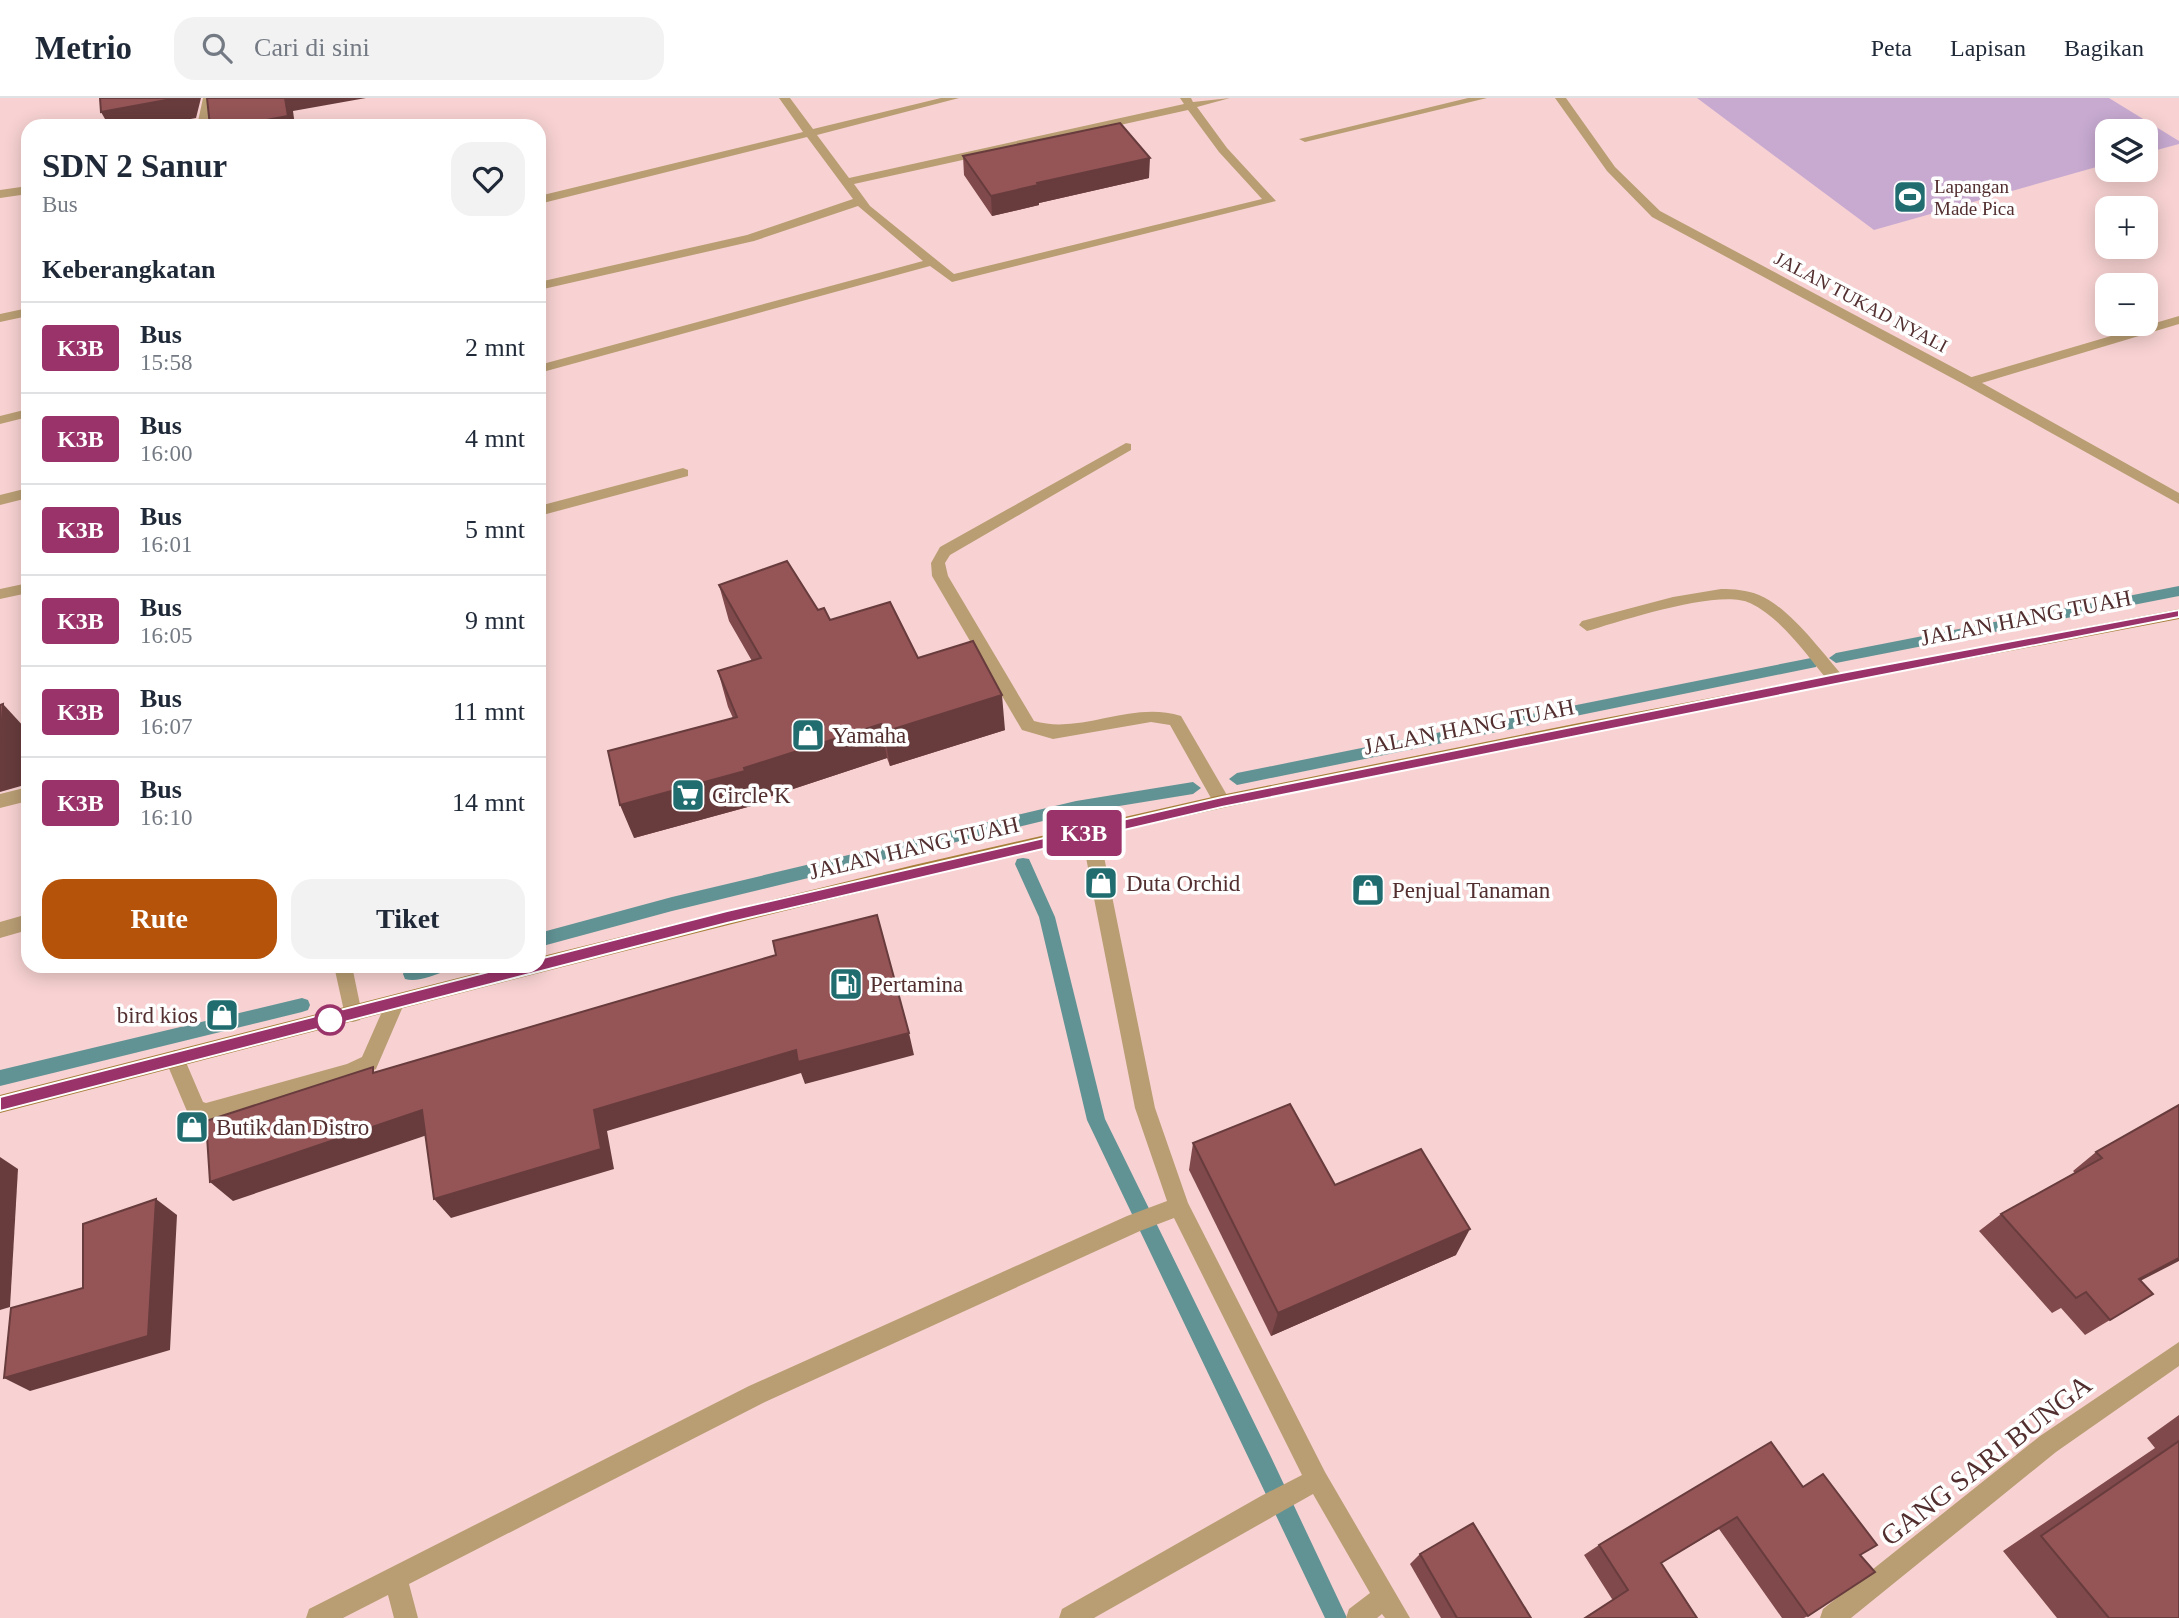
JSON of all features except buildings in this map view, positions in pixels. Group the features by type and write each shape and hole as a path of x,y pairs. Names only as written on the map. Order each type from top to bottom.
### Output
{"main road":[{"name":"JALAN HANG TUAH","path":"546,964 727,917 1222,802 1836,679 2179,614"},
{"name":"JALAN HANG TUAH","path":"0,1104 513,973"}],"street":[{"path":"204,119 208,98"},
{"path":"783,98 874,216 952,278 1270,201 1223,149 1187,102"},
{"path":"546,198 811,131 954,98"},
{"path":"848,182 1187,102 1224,98"},
{"path":"1305,139 1482,98"},
{"name":"JALAN TUKAD NYALI","path":"1560,98 1611,169 1656,214 1970,382 2179,499"},
{"path":"0,194 21,191"},
{"path":"546,284 750,238 860,201"},
{"path":"546,367 932,262"},
{"path":"0,318 21,314"},
{"path":"1970,382 2179,320"},
{"path":"0,420 21,415"},
{"path":"1126,447 945,551 938,563 940,576 1028,726 1053,733 1152,716 1175,720 1188,738 1222,802"},
{"path":"546,509 682,473"},
{"path":"0,500 21,495"},
{"path":"0,594 21,590"},
{"path":"1587,625 1717,593 1754,598 1800,638 1836,679"},
{"path":"0,802 21,796"},
{"path":"1090,832 1145,1108 1179,1206 1317,1480 1398,1618"},
{"path":"0,930 21,924"},
{"path":"344,973 353,1014"},
{"path":"175,1059 192,1104 197,1110 206,1112 351,1072 369,1063 395,1004"},
{"path":"318,1618 757,1394 1144,1219 1179,1206"},
{"name":"GANG SARI BUNGA","path":"1832,1618 2048,1444 2179,1353"},
{"path":"1071,1618 1269,1503 1317,1480"},
{"path":"396,1578 406,1618"},
{"path":"1358,1618 1385,1597"}],"shaded area":[{"name":"Lapangan Made Pica","path":"1697,98 2109,98 2143,119 2095,119 2095,167 1874,230"},
{"name":"Lapangan Made Pica","path":"2158,128 2179,141 2179,144 2158,150"}],"waterway":[{"path":"1836,658 2179,591"},
{"path":"1237,779 1811,663"},
{"path":"546,938 672,904 1076,807 1193,788"},
{"path":"1023,864 1047,917 1096,1120 1336,1618"},
{"path":"0,1078 302,1005"}],"bus line":[{"name":"K3B","path":"546,964 946,864 1222,802 1836,679 2179,614"},
{"name":"K3B","path":"0,1104 513,973"}],"place":[{"name":"Lapangan Made Pica","path":"1910,197"},
{"name":"Yamaha","path":"808,735"},
{"name":"Circle K","path":"688,795"},
{"name":"Duta Orchid","path":"1101,883"},
{"name":"Penjual Tanaman","path":"1368,890"},
{"name":"Pertamina","path":"846,984"},
{"name":"bird kios","path":"222,1015"},
{"name":"Butik dan Distro","path":"192,1127"}]}
